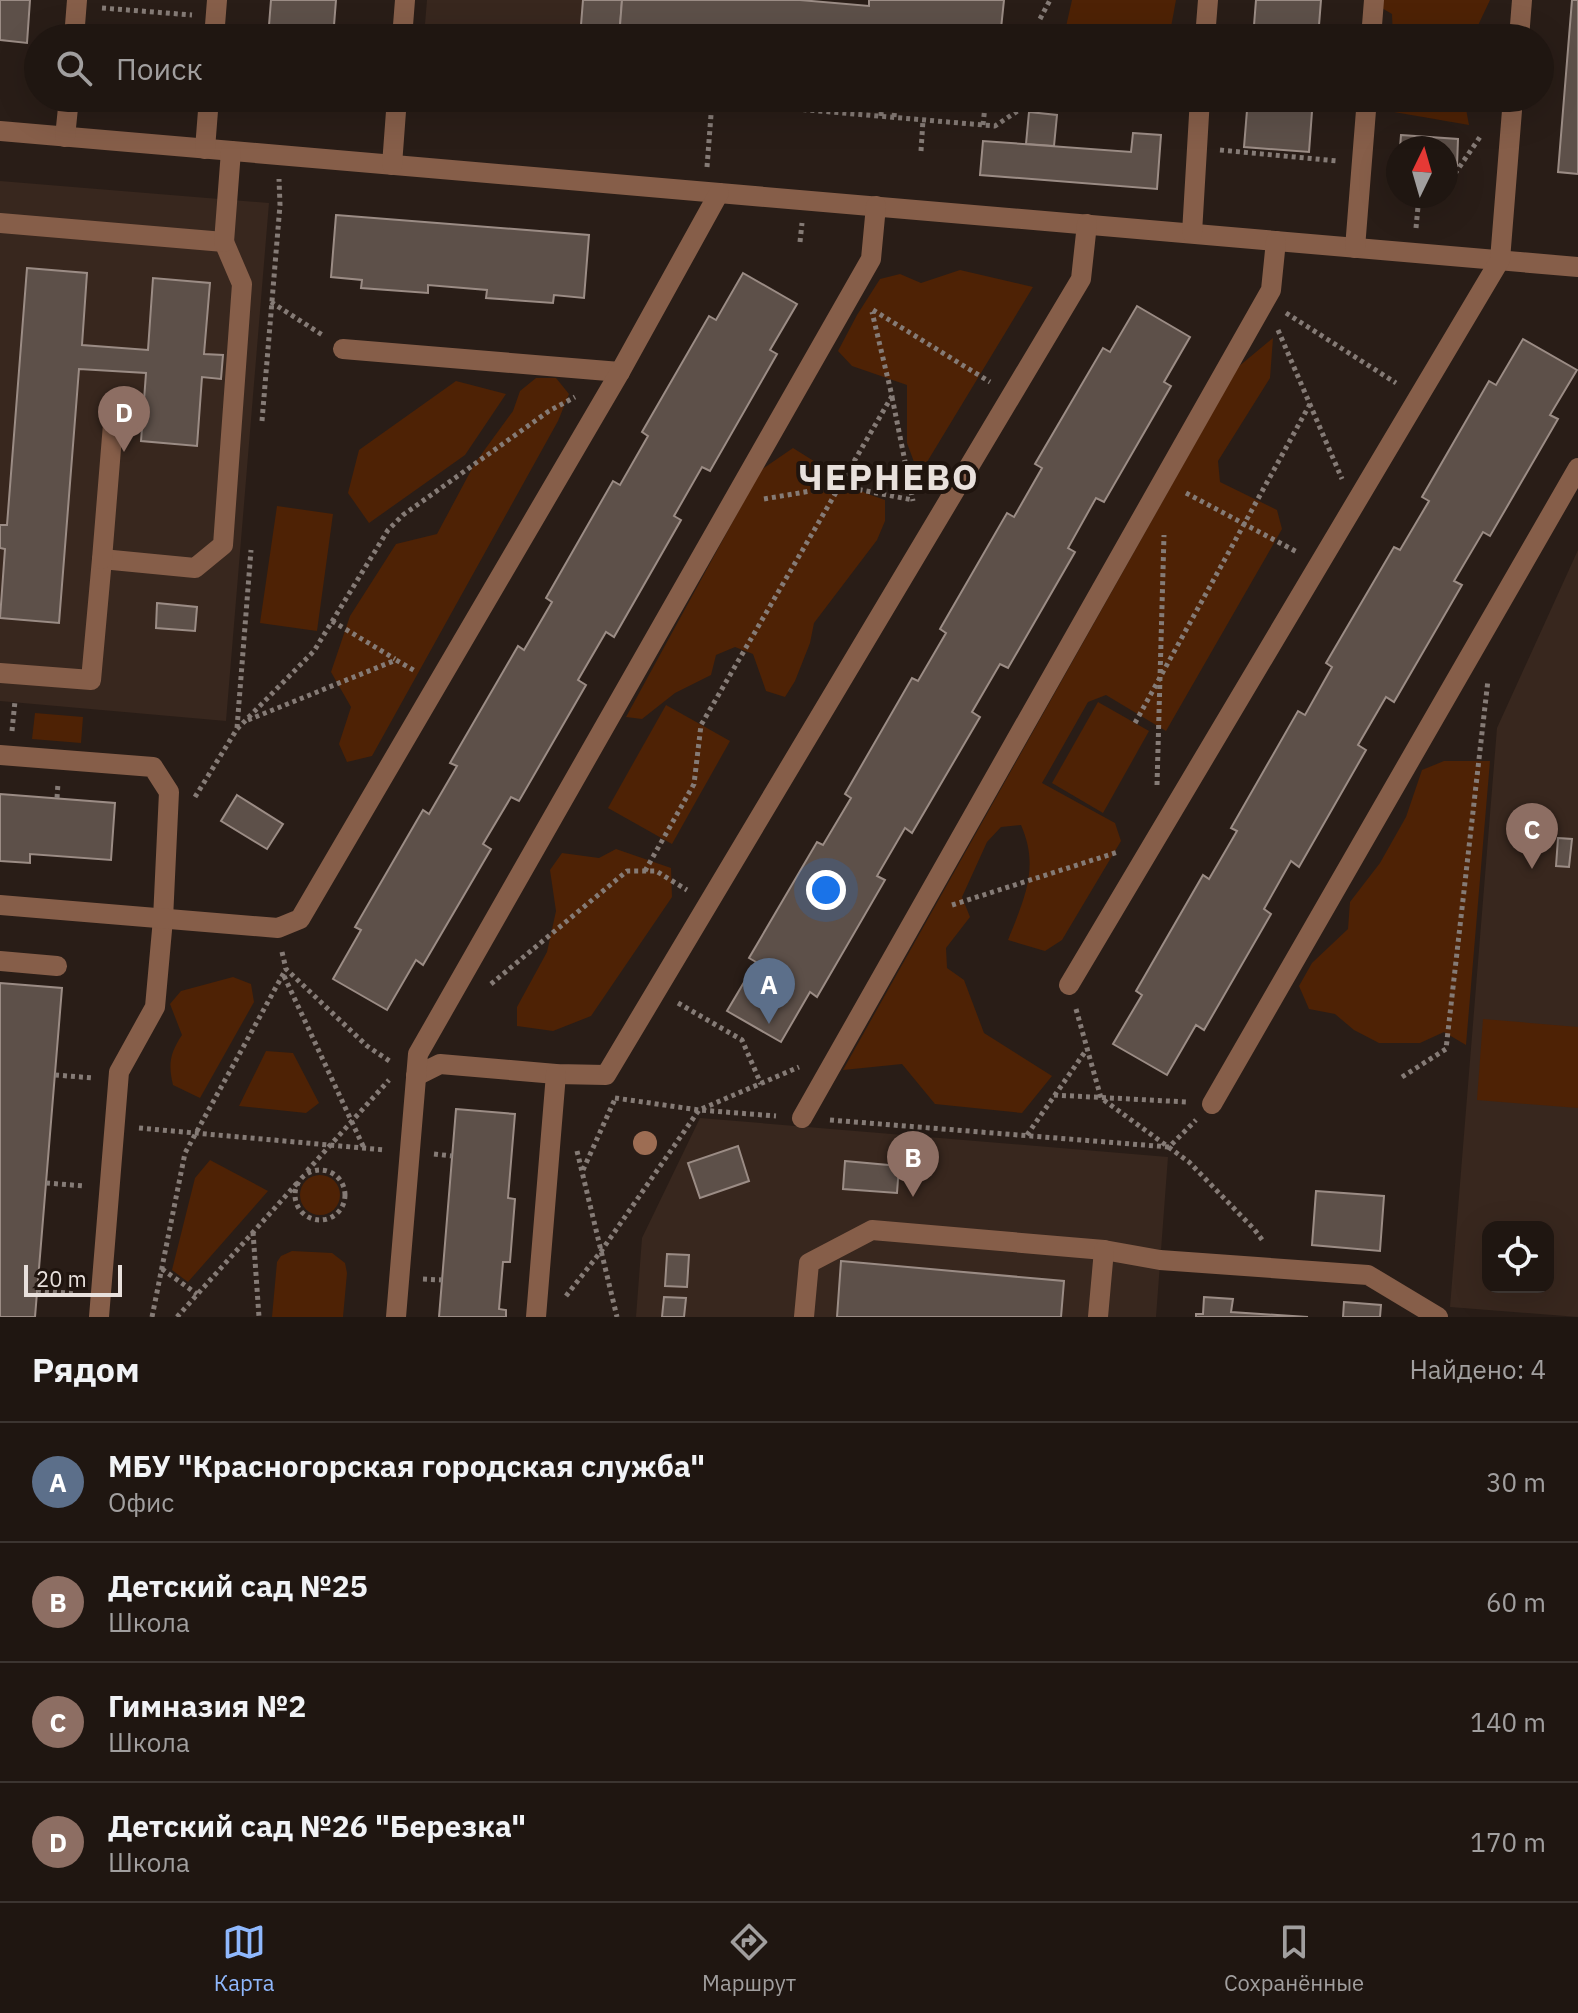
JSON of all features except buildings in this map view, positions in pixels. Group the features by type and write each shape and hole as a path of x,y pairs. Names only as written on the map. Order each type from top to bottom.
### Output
{"street":[{"path":"403,24 405,0"},
{"path":"1206,24 1208,0"},
{"path":"1372,24 1374,0"},
{"path":"1520,24 1522,0"},
{"path":"75,24 77,3"},
{"path":"65,137 68,112"},
{"path":"205,149 208,112"},
{"path":"392,165 396,112"},
{"path":"1192,233 1199,112"},
{"path":"1355,248 1366,112"},
{"path":"1069,985 1500,260 1512,112"},
{"path":"0,131 1578,267"},
{"path":"102,559 195,568 223,545 242,284 224,242 231,151"},
{"path":"0,905 278,928 300,919 620,372 719,193"},
{"path":"396,1317 410,1152 408,1072 871,259 876,206"},
{"path":"0,223 224,242"},
{"path":"408,1072 440,1064 606,1075 1081,279 1087,224"},
{"path":"802,1118 1271,290 1276,241"},
{"path":"343,349 620,372"},
{"path":"0,673 91,680 114,412"},
{"path":"1212,1104 1578,468"},
{"path":"0,755 153,767 169,792 155,1007 119,1072 99,1317"},
{"path":"0,961 57,966"},
{"path":"536,1317 556,1074"},
{"path":"804,1317 809,1263 872,1230 1104,1250 1160,1260 1368,1275 1438,1317"},
{"path":"1098,1317 1104,1250"}],"path":[{"path":"1040,19 1050,0"},
{"path":"77,3 216,8"},
{"path":"706,176 711,112"},
{"path":"834,112 995,126 1016,112"},
{"path":"881,112 881,116"},
{"path":"894,117 895,112"},
{"path":"983,125 984,112"},
{"path":"921,151 923,120"},
{"path":"1458,169 1480,137 1510,140"},
{"path":"1197,147 1362,163"},
{"path":"1415,237 1418,208"},
{"path":"863,272 913,500"},
{"path":"1265,300 1418,397"},
{"path":"1265,300 1353,506"},
{"path":"271,302 343,349"},
{"path":"872,310 1012,395"},
{"path":"187,811 243,721 314,651 388,530 403,515 549,411 620,372"},
{"path":"645,871 694,784 701,725 892,396"},
{"path":"1135,723 1310,404"},
{"path":"731,504 840,486 913,500 940,516"},
{"path":"1178,494 1189,493 1319,564"},
{"path":"1157,795 1164,522"},
{"path":"332,621 437,684"},
{"path":"243,721 396,660"},
{"path":"1402,1077 1446,1049 1488,676"},
{"path":"916,917 1155,840"},
{"path":"487,987 627,871 656,871 709,902"},
{"path":"278,928 284,972 365,1148"},
{"path":"177,1317 352,1122 408,1072 367,1046 284,972"},
{"path":"152,1317 185,1153 284,972"},
{"path":"1069,985 1101,1098 1189,1162 1254,1229"},
{"path":"657,990 742,1040 761,1084"},
{"path":"1026,1136 1087,1049"},
{"path":"558,1306 602,1250 699,1110 841,1050"},
{"path":"55,1075 118,1080"},
{"path":"582,1171 615,1098 606,1075"},
{"path":"1054,1095 1212,1104"},
{"path":"615,1098 699,1110 1169,1147 1212,1104"},
{"path":"115,1126 410,1152"},
{"path":"575,1142 617,1317"},
{"path":"321,1170 339,1179 345,1197 340,1210 324,1220 305,1216 295,1200 301,1179 321,1170"},
{"path":"46,1183 109,1188"},
{"path":"253,1232 259,1317"},
{"path":"162,1269 197,1294"},
{"path":"37,1290 101,1296"}],"shaded area":[{"path":"427,0 584,0 582,24 425,24"},
{"path":"1072,0 1176,0 1172,24 1067,24"},
{"path":"1368,0 1490,0 1479,24 1392,24 1392,14"},
{"path":"1394,112 1467,112 1469,125"},
{"path":"0,181 269,203 226,721 0,701"},
{"path":"960,270 1033,287 927,462 914,462 907,443 907,385 852,366 838,351 880,279 900,274 921,283"},
{"path":"1273,338 1270,378 1218,461 1220,482 1277,510 1282,529 1166,731 1106,695 1088,702 1042,783 1115,823 1121,841 1062,940 1045,951 1008,940 1028,883 1029,855 1021,825 1001,827 987,842 962,897 970,917 946,948 947,968 964,980 984,1033 1052,1076 1022,1113 935,1104 902,1064 843,1070 1238,367"},
{"path":"536,378 556,378 569,394 558,421 372,756 347,762 339,744 351,707 331,672 350,616 396,544 437,534 475,463 513,411 520,391"},
{"path":"456,381 506,394 465,455 369,523 348,493 359,450"},
{"path":"793,448 865,493 885,500 885,521 877,540 814,623 810,643 795,681 785,697 766,691 753,654 735,647 716,655 711,675 675,693 642,719 626,717 761,470"},
{"path":"277,506 333,514 317,631 260,623"},
{"path":"1578,550 1578,1317 1450,1307 1497,728"},
{"path":"1098,702 1149,731 1103,813 1052,783"},
{"path":"666,705 730,741 672,844 608,808"},
{"path":"35,713 83,717 81,743 32,739"},
{"path":"1444,761 1490,761 1466,1045 1444,1032 1420,1043 1379,1043 1354,1030 1335,1014 1309,1009 1299,986 1312,963 1348,929 1350,902 1380,863 1406,817 1422,770"},
{"path":"616,849 671,868 672,897 591,1016 553,1031 517,1026 517,1007 547,952 556,911 550,870 562,853 599,858"},
{"path":"233,977 251,984 254,1002 200,1098 173,1085 171,1059 182,1035 170,1004 181,991"},
{"path":"1483,1019 1578,1027 1578,1108 1477,1100"},
{"path":"266,1051 293,1053 319,1103 306,1113 239,1106"},
{"path":"700,1118 1168,1157 1156,1317 636,1317 642,1238"},
{"path":"210,1160 268,1191 188,1282 172,1270 195,1178"},
{"path":"320,1175 334,1181 340,1195 334,1209 320,1215 306,1209 300,1195 306,1181"},
{"path":"292,1251 332,1253 345,1263 343,1317 272,1317 277,1262 281,1256"}],"place":[{"name":"Детский сад №26 \"Березка\"","path":"124,452"},
{"name":"Гимназия №2","path":"1532,869"},
{"name":"МБУ \"Красногорская городская служба\"","path":"769,1024"},
{"name":"Детский сад №25","path":"913,1197"}],"district":[{"name":"ЧЕРНЕВО","path":"889,476"}]}
